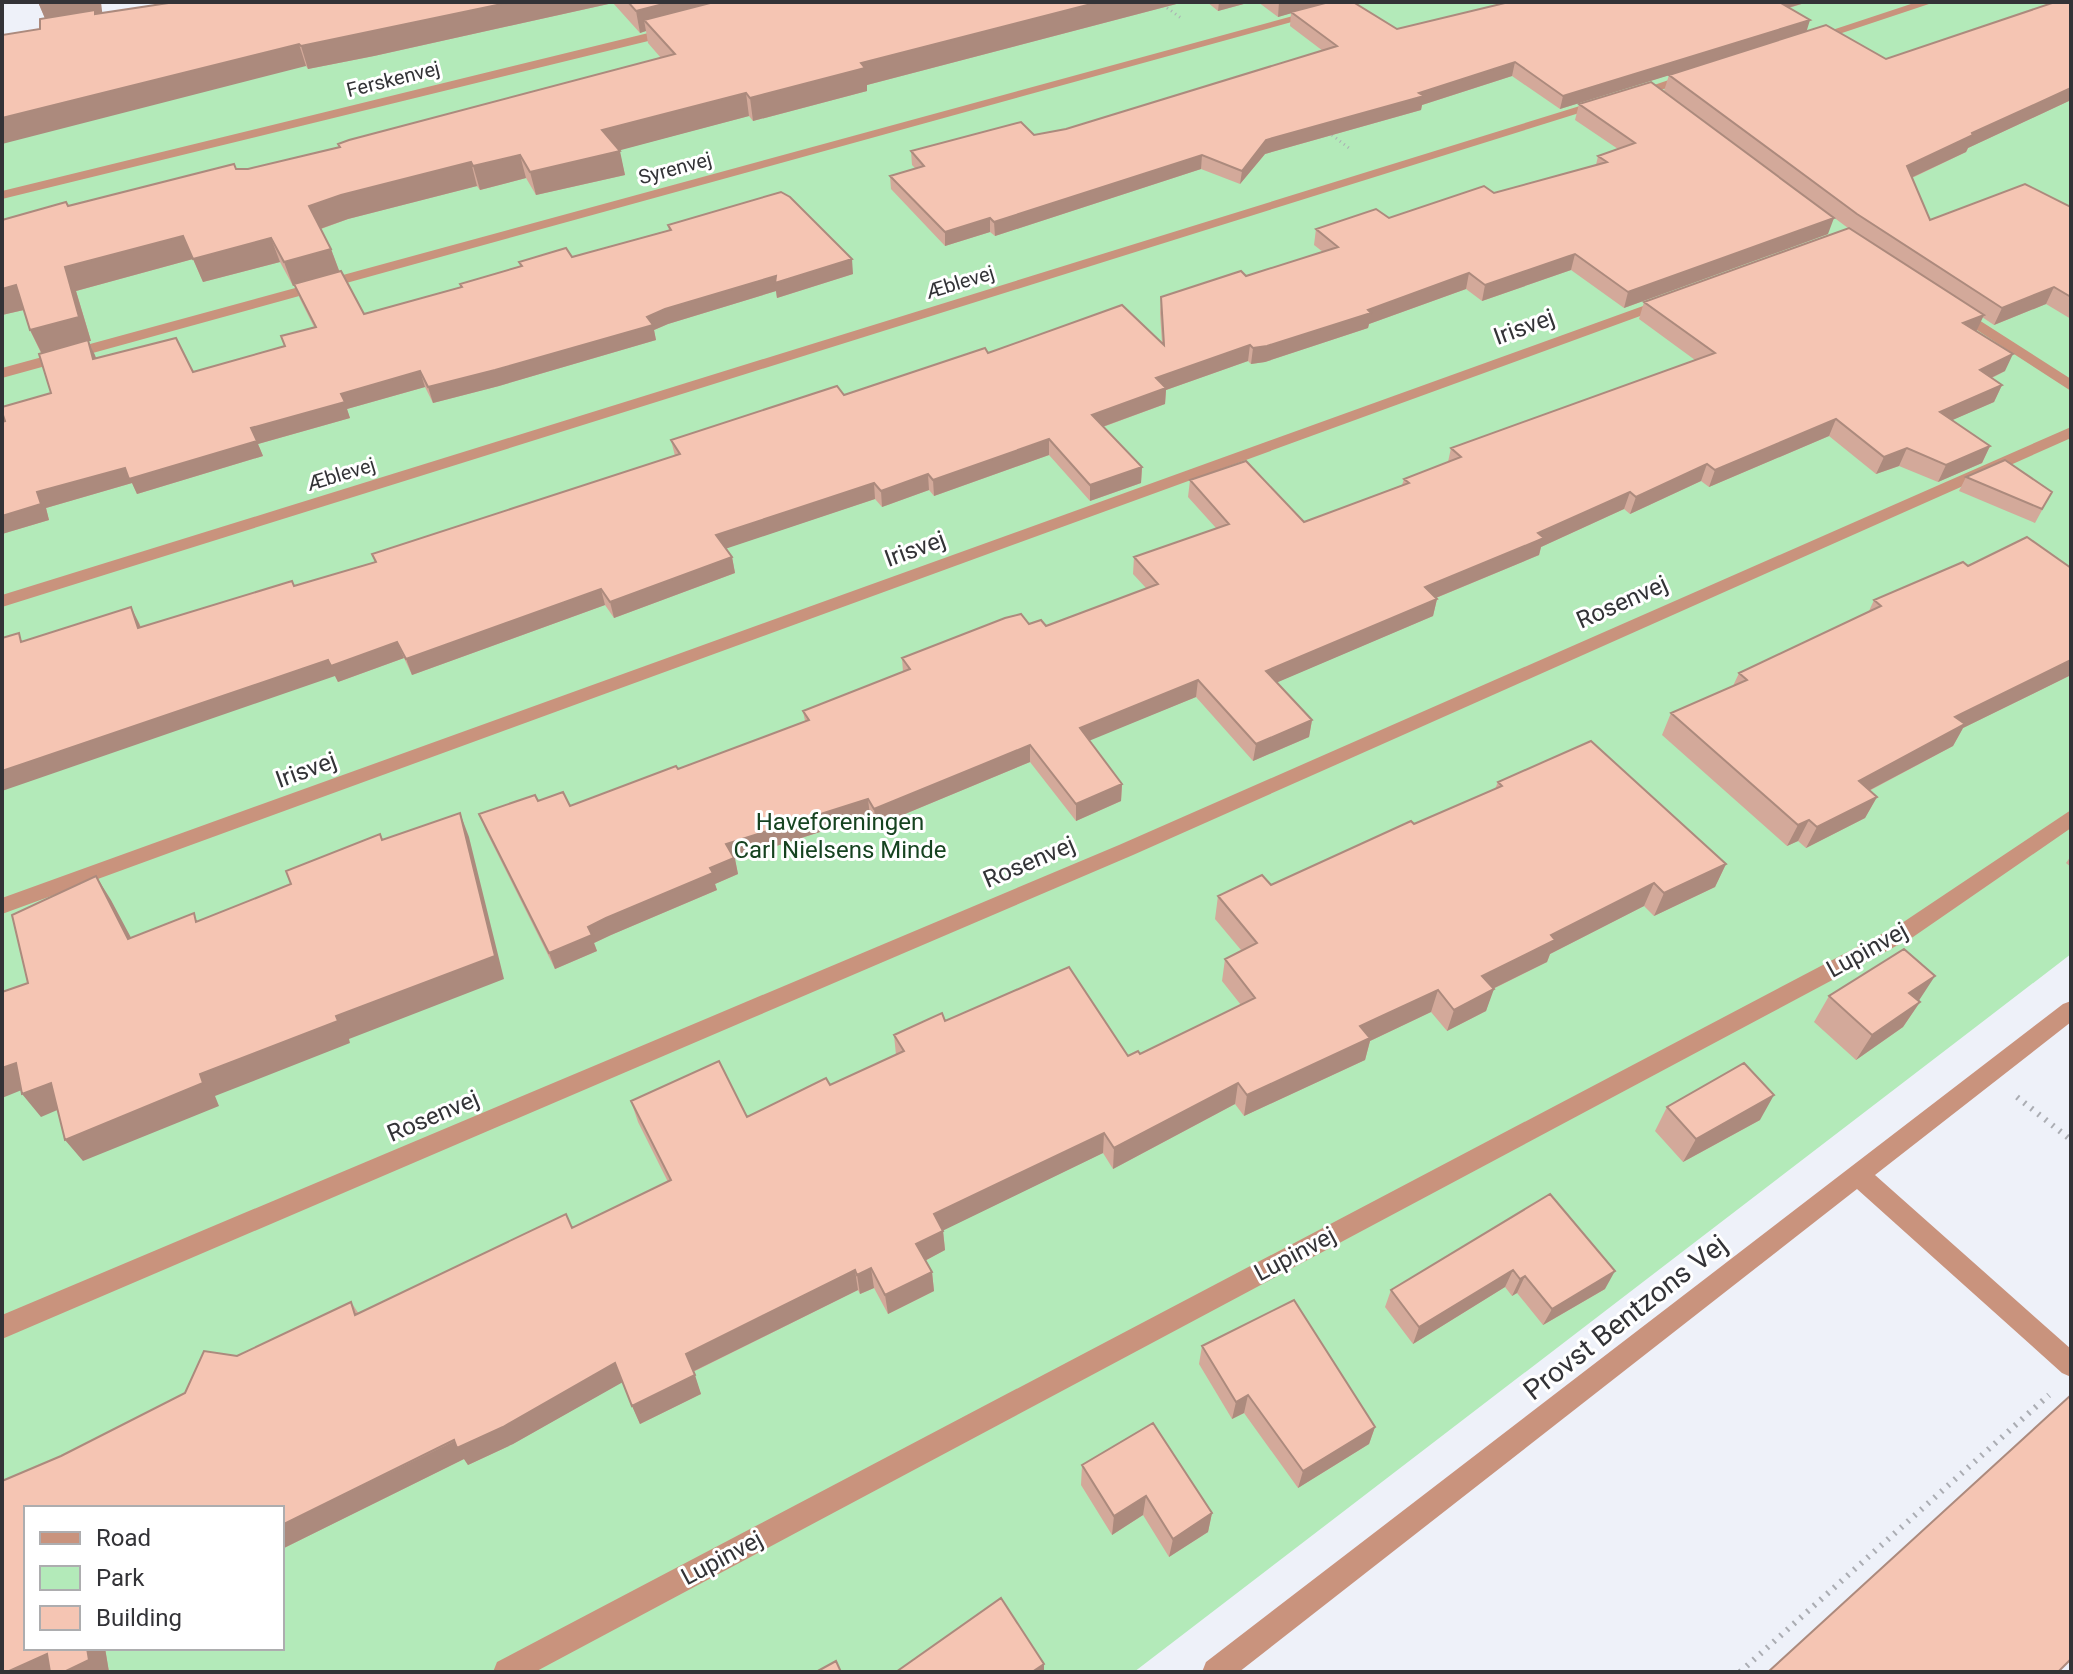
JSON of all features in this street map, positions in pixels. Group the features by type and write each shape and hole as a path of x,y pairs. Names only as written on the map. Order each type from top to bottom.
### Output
{"street":[{"name":"Syrenvej","path":"2,373 1358,2"},
{"path":"1796,43 1929,2"},
{"name":"Ferskenvej","path":"2,195 685,28"},
{"name":"Æblevej","path":"2,601 1381,172 1654,94 1707,71"},
{"name":"Irisvej","path":"2,906 1680,296"},
{"path":"1947,304 2071,386"},
{"name":"Rosenvej","path":"2,1327 1126,850 2071,432"},
{"name":"Lupinvej","path":"507,1672 1906,931 2071,818"},
{"name":"Provst Bentzons Vej","path":"1216,1672 2071,1010"},
{"path":"1858,1175 2065,1376"}],"path":[{"path":"1159,2 1212,42"},
{"path":"1320,126 1381,172"},
{"path":"1989,1074 2071,1140"},
{"path":"1740,1672 2065,1376"}],"green space":[{"name":"Haveforeningen Carl Nielsens Minde","path":"485,2 2071,2 2071,954 1134,1672 2,1672 2,115"}],"building":[{"path":"175,2 511,2 299,44 2,118 2,35 40,29 40,19"},
{"path":"628,2 671,2 636,11"},
{"path":"714,2 1099,2 861,63 865,68 750,98 746,93 602,130 620,151 530,172 520,155 473,166 471,162 341,195 309,206 331,249 284,262 271,238 193,259 183,236 65,267 79,317 30,330 16,285 2,289 2,220 66,202 68,206 234,164 236,169 248,169 340,147 338,144 349,140 675,54 644,20"},
{"path":"1329,2 1353,2 1397,29 1509,2 1779,2 1810,20 1563,96 1515,62 1419,93 1424,96 1266,140 1242,171 1202,155 994,222 990,218 945,232 890,176 924,166 911,151 1021,122 1034,135 1066,129 1337,46 1291,12"},
{"path":"2055,2 2071,2 2071,88 1907,166 1930,220 2025,184 2071,207 2071,297 2054,287 2002,308 1857,214 1669,75 1826,25 1886,59"},
{"path":"1651,82 1834,218 1628,292 1575,254 1485,285 1469,273 1368,310 1371,313 1267,346 1253,348 1250,345 1156,378 1166,388 1092,415 1142,467 1090,485 1049,439 933,480 928,474 881,491 874,483 716,535 732,557 610,602 601,589 406,659 397,642 331,666 328,660 2,771 2,638 19,633 21,642 131,607 138,628 292,581 294,586 376,562 372,554 680,454 671,440 837,386 844,395 985,348 988,353 1122,305 1164,345 1161,297 1241,271 1246,276 1338,247 1316,229 1376,209 1389,218 1484,186 1494,193 1607,162 1598,156 1635,143 1579,104"},
{"path":"781,192 790,197 852,259 775,283 776,276 665,309 647,317 653,325 495,370 428,387 420,371 341,394 345,402 251,428 257,441 129,479 125,468 37,492 41,504 2,516 2,422 5,421 2,407 51,393 39,354 88,340 93,359 176,338 193,372 285,346 281,336 316,327 294,284 341,271 364,314 462,287 460,284 522,266 519,262 566,248 572,257 671,230 668,225"},
{"path":"1849,228 1984,315 1963,323 2013,354 1980,370 2002,385 1940,412 1990,446 1946,465 1907,448 1884,457 1836,419 1715,470 1707,464 1636,497 1630,492 1538,533 1544,538 1425,587 1437,599 1266,671 1312,720 1256,744 1198,680 1080,728 1122,784 1076,804 1030,745 874,809 868,799 726,844 734,858 710,868 713,873 606,918 588,927 592,935 549,953 479,814 535,795 538,801 563,792 570,806 809,720 803,711 910,669 902,658 1005,618 1021,614 1029,624 1041,620 1046,626 1158,584 1134,557 1229,524 1190,480 1246,461 1304,522 1409,483 1404,479 1461,457 1451,448 1715,353 1644,302"},
{"path":"2005,460 2052,492 2042,509 1966,477"},
{"path":"2027,537 2071,568 2071,660 1955,717 1965,724 1859,781 1877,797 1817,827 1809,820 1798,825 1671,713 1747,680 1739,673 1881,606 1874,600 1963,562 1968,566"},
{"path":"1591,741 1726,864 1664,893 1654,883 1551,935 1555,940 1482,976 1494,989 1454,1010 1438,990 1360,1026 1370,1038 1247,1095 1238,1083 1114,1148 1104,1133 934,1214 943,1231 916,1244 932,1272 885,1295 871,1268 857,1275 855,1270 686,1354 695,1375 632,1406 615,1363 503,1427 457,1448 454,1440 284,1524 284,1506 24,1506 24,1650 87,1650 89,1660 64,1672 50,1672 47,1654 2,1672 2,1481 61,1456 185,1393 204,1351 237,1356 351,1302 355,1315 566,1214 572,1228 671,1180 631,1101 719,1061 747,1117 826,1078 830,1085 904,1051 894,1035 942,1013 945,1021 1069,967 1128,1056 1138,1051 1140,1054 1255,998 1225,959 1257,943 1218,896 1262,875 1271,885 1411,821 1414,824 1502,786 1498,782"},
{"path":"460,813 495,956 336,1016 338,1021 200,1074 203,1083 65,1140 51,1083 22,1094 16,1063 2,1068 2,992 28,983 12,915 96,876 128,939 194,913 196,922 291,884 286,871 380,834 382,840"},
{"path":"1904,949 1935,976 1909,993 1920,1002 1872,1035 1829,996"},
{"path":"1744,1063 1774,1095 1696,1139 1667,1107"},
{"path":"1550,1194 1615,1271 1552,1309 1525,1276 1520,1279 1513,1270 1419,1327 1391,1290"},
{"path":"1294,1300 1375,1427 1303,1471 1248,1395 1236,1402 1202,1346"},
{"path":"2071,1395 2071,1659 2058,1672 1768,1672"},
{"path":"1153,1423 1212,1513 1173,1539 1146,1496 1114,1516 1082,1465"},
{"path":"1001,1598 1044,1664 1032,1672 896,1672"},
{"path":"836,1661 841,1672 816,1672"}]}
